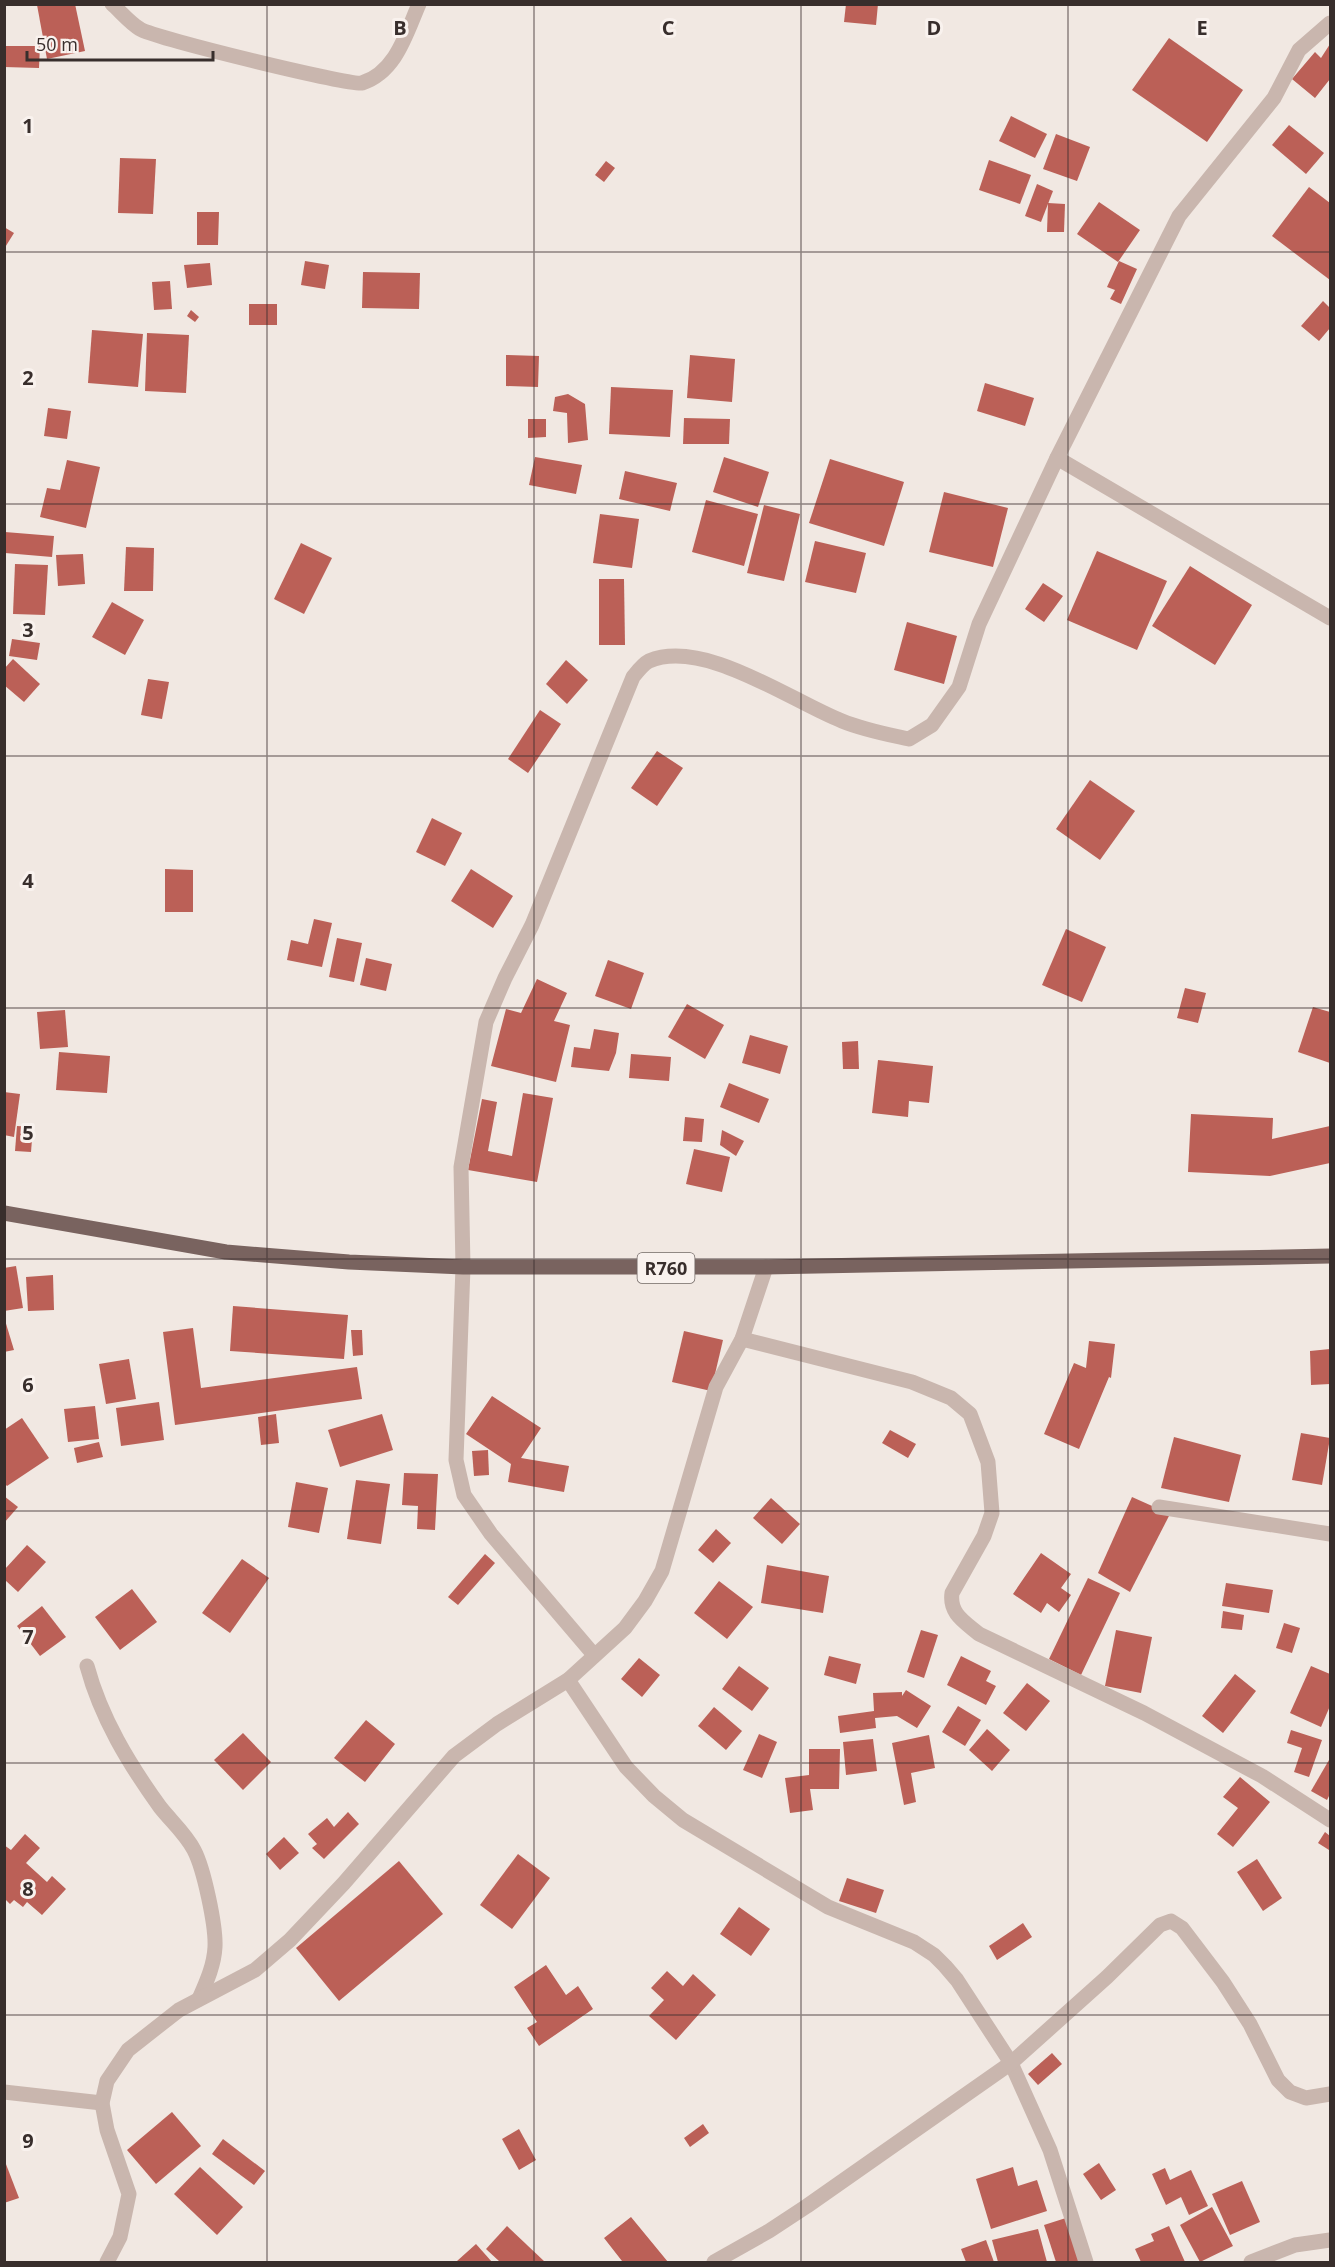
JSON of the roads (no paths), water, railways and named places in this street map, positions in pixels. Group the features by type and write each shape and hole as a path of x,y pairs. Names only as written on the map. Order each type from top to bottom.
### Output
{"main road":[{"name":"R760","path":"4,1213 226,1252 349,1262 463,1267 766,1267 1330,1256"}],"street":[{"path":"112,4 141,30 275,67 360,84 379,75 397,56 419,4"},
{"path":"594,1655 491,1534 464,1495 456,1460 463,1267 461,1167 486,1022 532,925 633,677 647,662 679,655 722,666 771,686 840,721 870,731 909,739 932,725 959,687 979,624 1057,458 1179,216 1274,98 1299,50 1330,22"},
{"path":"1057,458 1330,618"},
{"path":"107,2262 120,2238 129,2194 107,2130 102,2103 107,2081 128,2050 178,2010 255,1970 290,1940 344,1883 454,1756 496,1724 568,1680 625,1628 645,1601 662,1571 716,1387 741,1339 766,1267"},
{"path":"741,1339 912,1382 951,1398 970,1414 988,1462 992,1491 992,1513 984,1536 952,1593 951,1603 957,1614 980,1634 1144,1713 1262,1776 1330,1820"},
{"path":"1158,1507 1330,1534"},
{"path":"87,1666 93,1689 108,1724 144,1784 193,1848 203,1871 215,1947 210,1974 199,2000"},
{"path":"568,1680 626,1767 654,1796 683,1820 828,1907 914,1942 933,1955 957,1980 1011,2063 1050,2150 1086,2262"},
{"path":"714,2262 769,2231 807,2206 1011,2063 1107,1977 1160,1925 1171,1921 1182,1928 1223,1982 1250,2024 1278,2080 1290,2092 1306,2098 1330,2094"},
{"path":"4,2092 102,2103"},
{"path":"1251,2262 1295,2244 1330,2240"}]}
